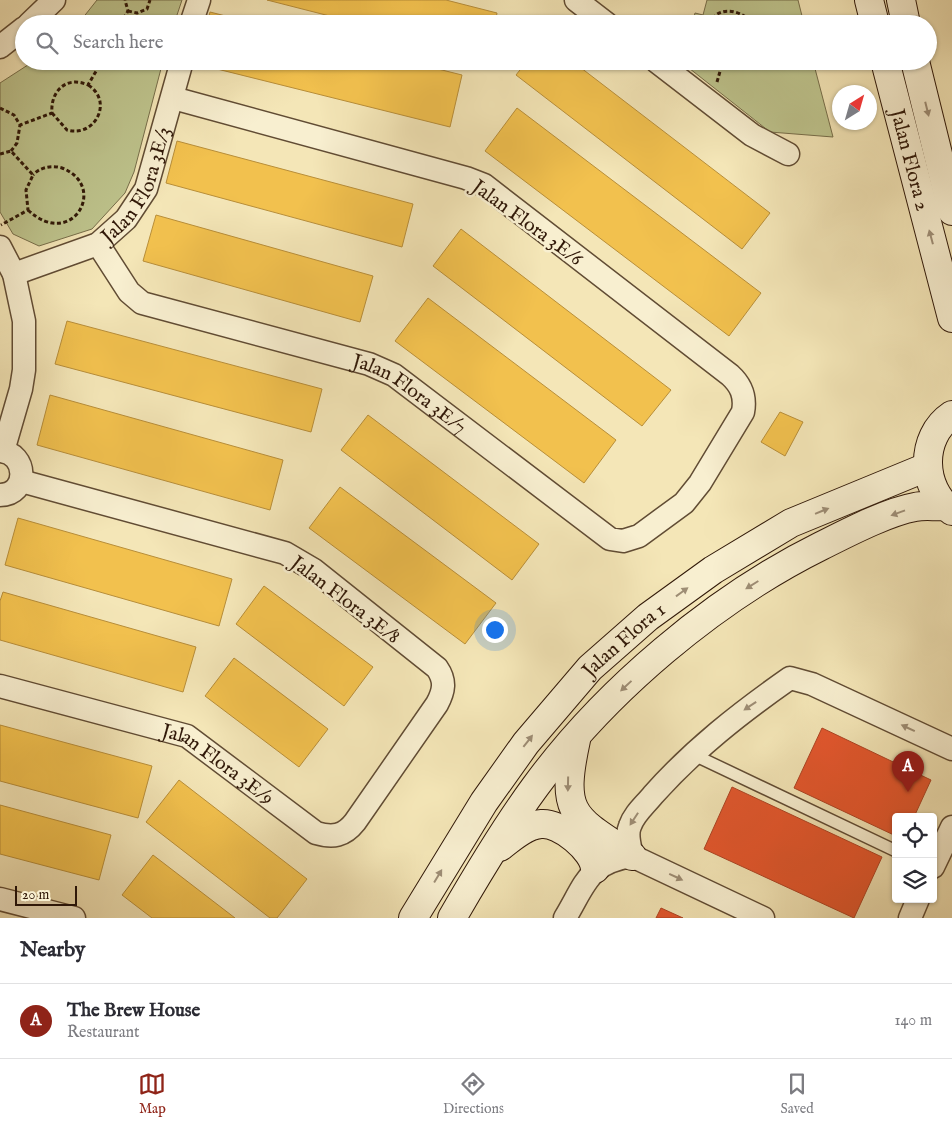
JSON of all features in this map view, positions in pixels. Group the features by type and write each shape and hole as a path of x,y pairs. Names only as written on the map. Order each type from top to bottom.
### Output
{"street":[{"path":"38,15 54,0"},
{"path":"195,15 199,0"},
{"path":"576,0 595,15"},
{"path":"869,0 873,15"},
{"path":"900,0 904,15"},
{"path":"0,47 15,35"},
{"name":"Jalan Flora 3E/3","path":"14,274 98,244 126,220 146,189 180,70"},
{"path":"668,70 752,135 788,154"},
{"name":"Jalan Flora 2","path":"887,70 952,318"},
{"name":"Jalan Flora 2","path":"918,70 952,211"},
{"name":"Jalan Flora 3E/6","path":"173,98 466,178 496,194 737,381 744,397 743,412 700,483"},
{"name":"Jalan Flora 3E/7","path":"98,244 129,292 142,303 369,364 394,375 610,539 623,540 639,536 684,503 700,483"},
{"path":"0,247 14,274 24,321 24,370 21,389 1,451 15,456 19,462 22,474 21,481 11,493 0,496"},
{"path":"927,467 929,449 935,433 952,415"},
{"name":"Jalan Flora 1","path":"413,918 484,802 526,743 590,668 648,617 713,570 791,523 927,467 930,481 949,509"},
{"name":"Jalan Flora 3E/8","path":"21,481 274,550 294,557 314,570 437,668 441,674 443,689 437,704 392,767"},
{"name":"Jalan Flora 1","path":"452,918 488,855 535,787 576,736 680,637 728,600 794,559 859,527 915,507 949,509"},
{"path":"632,856 628,836 633,818 692,754 740,713 790,678 812,684 952,749"},
{"name":"Jalan Flora 3E/9","path":"0,686 187,736 206,748 316,833 325,836 341,835 349,830 392,767"},
{"path":"576,736 569,772 568,791 570,805 579,818 593,830 632,856 763,918"},
{"path":"488,855 530,826 548,824 557,827 590,852 595,860 595,869"},
{"path":"937,860 952,828"},
{"path":"564,918 595,869 612,859 632,856"},
{"path":"0,898 74,918"},
{"path":"910,918 916,903"}],"lane":[{"path":"692,754 892,849"}],"path":[{"path":"125,0 128,11 126,15"},
{"path":"128,11 142,12 147,9 150,0"},
{"path":"715,15 732,11 742,15"},
{"path":"88,85 97,70"},
{"path":"80,82 88,85 98,94 101,102 99,116 89,127 78,132 67,130 52,113 53,98 62,86 80,82"},
{"path":"0,108 14,115 20,125 17,143 12,151 0,154"},
{"path":"20,125 52,113"},
{"path":"12,151 33,175"},
{"path":"51,167 66,170 80,181 84,190 84,199 79,212 73,218 57,224 43,222 28,210 26,190 33,175 38,170 51,167"},
{"path":"0,226 28,210"}],"green space":[{"path":"97,0 182,0 177,15 85,15"},
{"path":"707,0 798,0 802,15 703,15"},
{"path":"20,70 161,70 134,172 125,193 92,229 39,246 13,234 0,212 0,83"},
{"path":"691,70 815,70 833,137 770,132"}],"building: Homes":[{"path":"267,0 446,0 497,13 497,15 326,15"},
{"path":"210,12 222,15 209,15"},
{"path":"221,70 442,70 462,75 450,127"},
{"path":"520,70 584,70 770,213 742,249 516,75"},
{"path":"517,108 761,293 729,336 485,151"},
{"path":"177,141 413,204 402,247 166,183"},
{"path":"156,215 373,276 360,322 143,261"},
{"path":"461,229 671,390 642,426 433,266"},
{"path":"428,298 616,440 584,483 395,341"},
{"path":"67,321 322,389 311,432 55,364"},
{"path":"50,395 283,460 270,510 37,445"},
{"path":"780,412 803,422 785,456 761,442"},
{"path":"368,415 539,544 512,580 341,450"},
{"path":"340,487 496,603 465,644 309,528"},
{"path":"18,518 232,579 219,626 5,565"},
{"path":"264,586 373,667 344,706 236,624"},
{"path":"3,592 196,647 183,692 0,640 0,601"},
{"path":"234,658 328,729 299,767 205,696"},
{"path":"0,725 152,766 138,818 0,781"},
{"path":"179,780 307,879 277,918 270,918 146,822"},
{"path":"0,805 111,835 99,880 0,854"},
{"path":"153,855 235,918 152,918 122,895"}],"building: Shops":[{"path":"822,728 931,780 916,813 892,813 892,834 794,788"},
{"path":"732,787 882,857 854,918 704,849"},
{"path":"661,908 683,918 656,918"}],"place":[{"name":"The Brew House","path":"908,792"}]}
